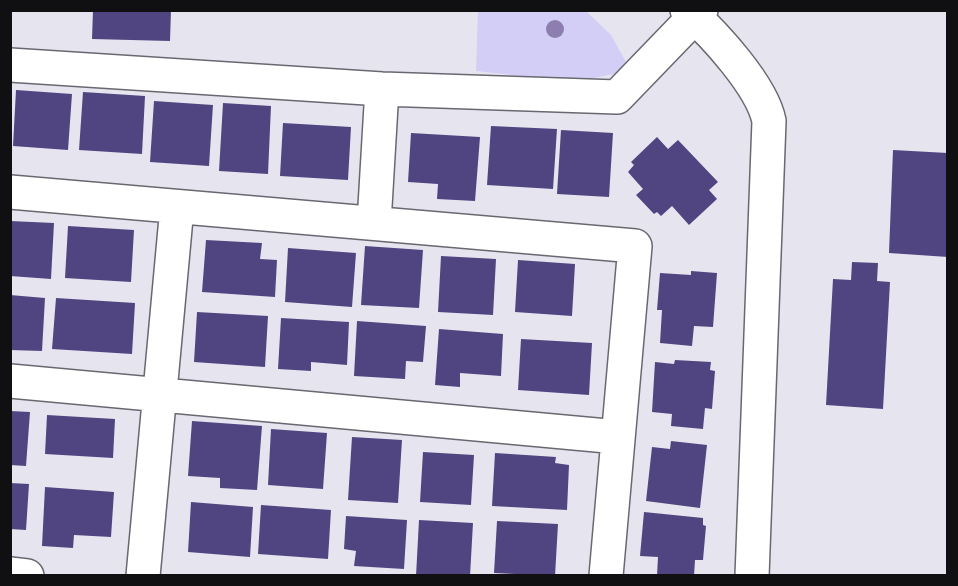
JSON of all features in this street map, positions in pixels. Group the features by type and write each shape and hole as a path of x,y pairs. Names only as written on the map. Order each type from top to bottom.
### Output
{"street":[{"path":"10,65 382,89 617,97 625,92 649,61 695,13 730,53 765,109 769,121 752,576"},
{"path":"374,224 382,89"},
{"path":"10,192 635,246 606,576"},
{"path":"143,576 177,207"},
{"path":"10,381 161,393 618,437"},
{"path":"10,574 27,576"}],"shaded area":[{"path":"478,11 586,11 611,35 626,62 618,73 575,82 476,71"}],"building":[{"path":"93,10 171,10 170,41 92,39"},
{"path":"16,90 72,94 68,150 13,146"},
{"path":"83,92 145,96 142,154 79,150"},
{"path":"154,101 213,105 209,166 150,162"},
{"path":"223,103 271,106 268,174 219,171"},
{"path":"283,123 351,127 348,180 280,176"},
{"path":"491,126 557,129 553,189 487,185"},
{"path":"561,130 613,133 609,197 557,194"},
{"path":"411,133 480,137 475,201 437,199 438,184 408,182"},
{"path":"657,137 668,149 678,140 718,182 709,190 717,199 689,225 672,206 661,216 657,212 654,214 636,195 643,189 628,172 634,165 631,162"},
{"path":"893,150 948,153 948,257 889,253"},
{"path":"10,221 54,223 51,279 10,276"},
{"path":"68,226 134,230 131,282 65,278"},
{"path":"206,240 262,243 260,259 277,260 275,297 202,292"},
{"path":"365,246 423,250 419,308 361,305"},
{"path":"288,248 356,253 352,307 285,302"},
{"path":"441,256 496,259 493,315 438,312"},
{"path":"518,260 575,264 572,316 515,312"},
{"path":"852,262 878,263 877,281 890,282 883,409 826,405 833,279 851,280"},
{"path":"691,271 717,273 713,327 694,326 692,346 660,343 662,310 657,310 660,273 691,275"},
{"path":"10,295 45,298 42,351 10,350"},
{"path":"56,298 135,303 132,354 52,349"},
{"path":"197,312 268,316 265,367 194,362"},
{"path":"281,318 349,322 347,365 311,362 311,371 278,369"},
{"path":"357,321 426,326 423,362 406,361 405,379 354,376"},
{"path":"439,329 503,334 501,376 460,373 460,387 435,385"},
{"path":"521,339 592,343 589,395 518,390"},
{"path":"675,360 711,362 710,370 715,371 712,409 705,408 703,429 671,426 672,414 652,412 655,362 674,364"},
{"path":"10,411 30,412 26,466 10,465"},
{"path":"47,415 115,419 113,458 45,454"},
{"path":"192,421 262,426 257,490 220,488 220,478 188,476"},
{"path":"271,429 327,433 323,489 268,485"},
{"path":"352,437 402,440 398,503 348,500"},
{"path":"671,441 707,445 700,508 646,501 652,447 670,449"},
{"path":"423,452 474,455 471,505 420,502"},
{"path":"495,453 556,457 555,463 569,465 567,510 492,506"},
{"path":"10,483 29,484 26,530 10,529"},
{"path":"45,487 114,492 111,537 74,535 73,548 42,546"},
{"path":"191,502 253,507 250,557 188,552"},
{"path":"261,505 331,510 328,559 258,554"},
{"path":"644,512 703,518 703,525 706,526 703,560 695,560 694,576 657,576 658,557 640,556"},
{"path":"346,516 407,520 404,569 354,566 356,551 344,549"},
{"path":"419,520 473,523 470,576 416,576"},
{"path":"497,521 558,524 555,576 494,573"}]}
